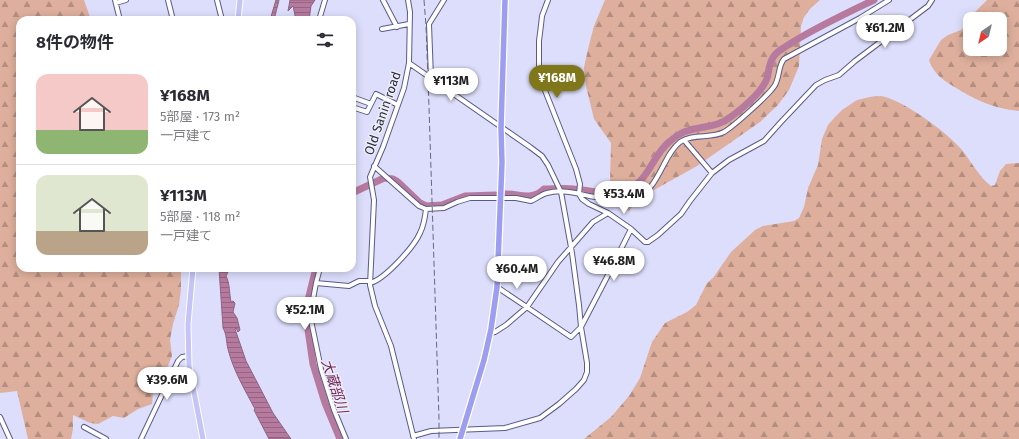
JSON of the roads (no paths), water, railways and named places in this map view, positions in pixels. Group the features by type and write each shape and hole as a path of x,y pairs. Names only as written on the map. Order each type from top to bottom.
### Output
{"highway":[{"path":"460,439 484,360 497,287 502,162 501,128 505,0"}],"main road":[{"path":"238,16 240,0"},
{"path":"194,272 188,324 188,356 203,439"}],"street":[{"path":"119,16 115,1 126,0"},
{"path":"168,0 172,16"},
{"path":"217,0 221,16"},
{"path":"321,16 325,0"},
{"path":"383,0 397,27"},
{"name":"Old Sanin road","path":"408,0 410,12 409,63 404,88 383,147 370,177 370,185 374,200 370,282 375,306 391,346 414,437"},
{"path":"431,78 429,24 444,0"},
{"path":"548,0 542,16 539,41 539,67 544,88 576,169 582,199 608,213 631,229 645,242 648,242 658,236 681,214 690,200 712,174 729,160 758,146 764,141 816,85 839,75 855,61 928,6 932,0"},
{"path":"374,166 419,206 426,209 444,208 470,198 501,197 531,201 547,193 561,192 574,192 591,197 635,197 649,188 674,148 684,140 693,137 719,134 733,126 770,92 775,85 784,59 860,18 889,0"},
{"path":"382,29 409,24"},
{"path":"409,63 542,156 548,165 561,192 571,248 587,372 584,380 576,389 540,418 505,428 431,431 414,437"},
{"path":"356,108 367,112 376,94 398,106"},
{"path":"356,98 372,104"},
{"path":"684,140 712,174"},
{"path":"316,283 349,286 359,281 376,282 393,267 420,235 426,209"},
{"path":"490,333 495,332 506,325 527,307 558,262 593,222 608,213"},
{"path":"497,287 571,337 580,327 608,277 631,229"},
{"path":"319,272 310,316 312,330 323,376 334,410 346,439"},
{"path":"141,439 178,360 182,357 188,356"},
{"path":"0,417 10,439"},
{"path":"84,427 99,437 106,439"}],"waterway":[{"name":"大蔵部川","path":"505,194 530,196 535,195 544,189 616,193 631,188 644,177 658,155 669,142 682,133 714,125 726,120 751,100 763,86 767,78 769,66 780,50 823,25 874,0"},
{"name":"大蔵部川","path":"356,191 384,178 393,179 398,182 420,203 426,206 442,205 465,196 495,195"},
{"name":"大蔵部川","path":"315,272 308,300 307,323 313,364 325,403 340,439"}],"railway":[{"path":"424,0 429,107 439,439"}]}
